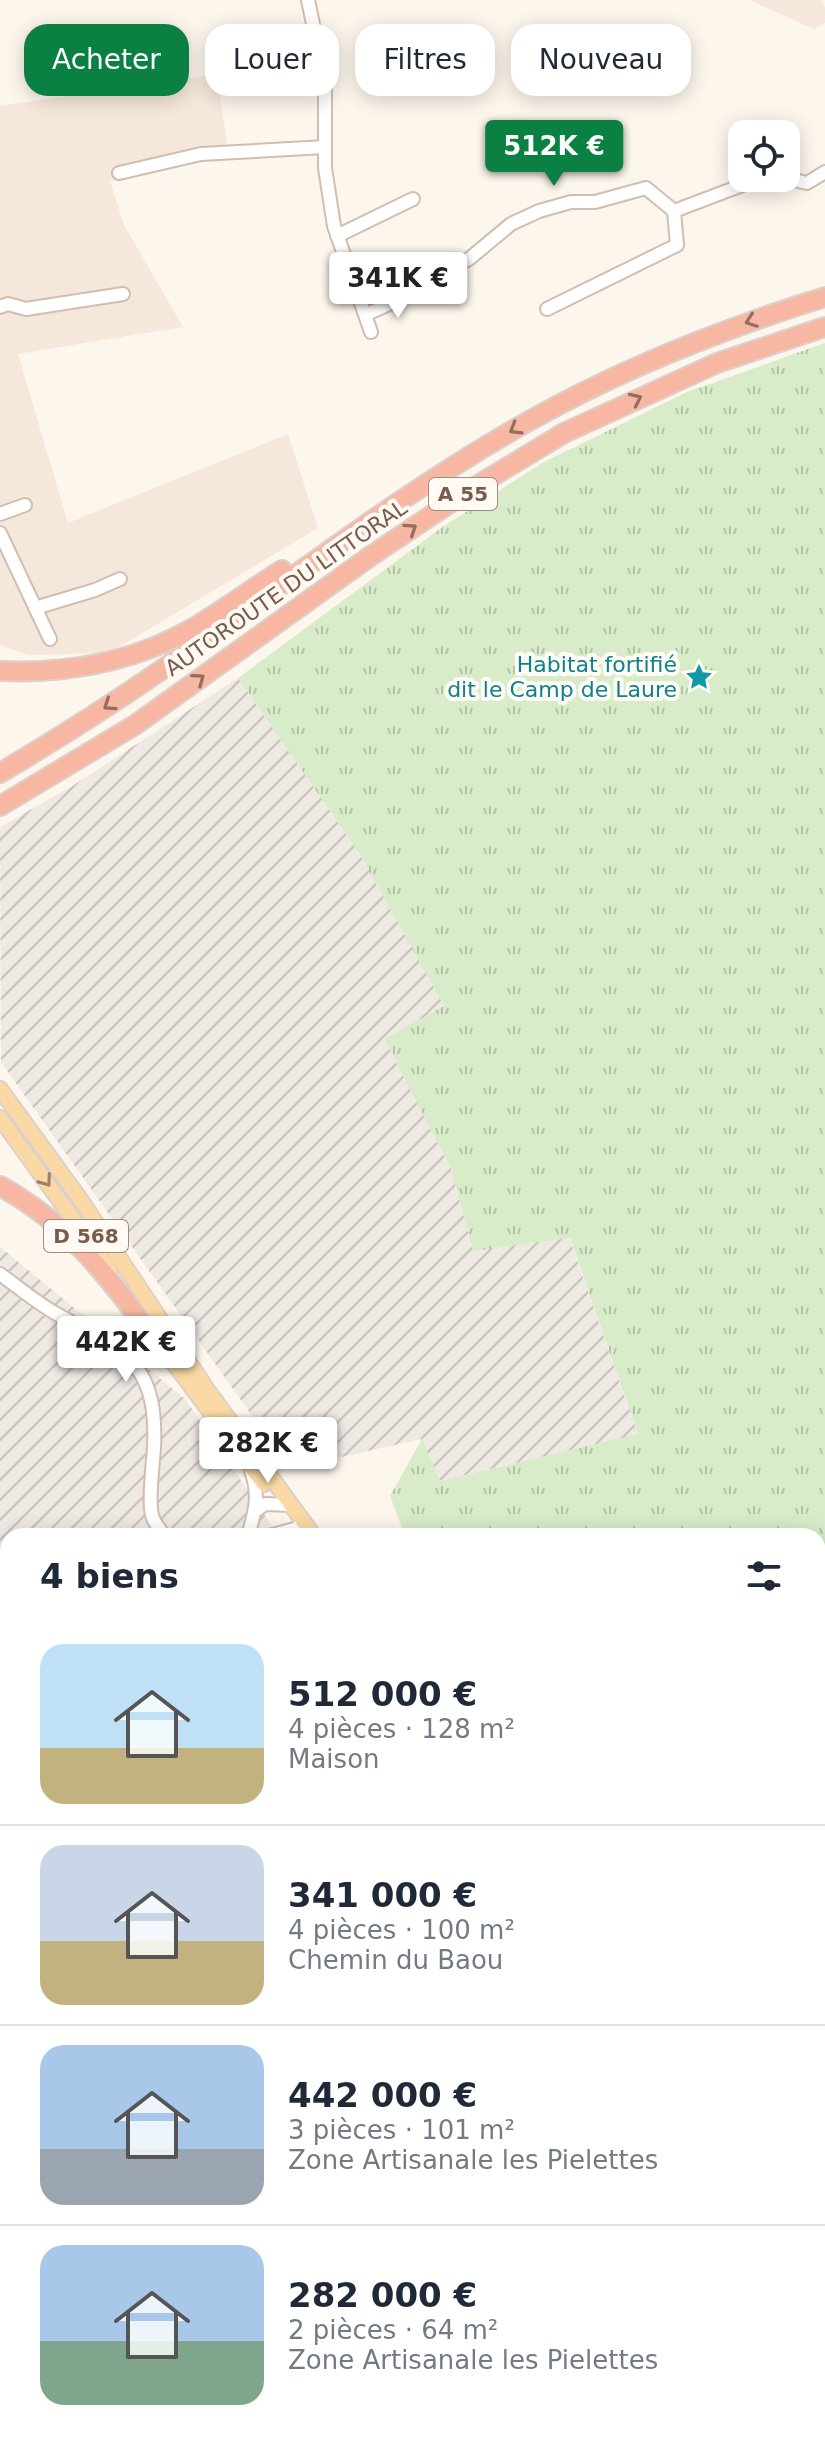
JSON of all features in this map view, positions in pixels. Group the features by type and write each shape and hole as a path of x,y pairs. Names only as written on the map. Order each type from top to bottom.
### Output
{"highway":[{"name":"AUTOROUTE DU LITTORAL","path":"0,773 75,728 173,662 382,513 530,421 630,369 744,323 825,297"},
{"name":"AUTOROUTE DU LITTORAL","path":"0,806 135,725 385,546 564,433 717,363 825,327"},
{"path":"0,671 43,673 111,662 158,646 194,627 449,469"},
{"path":"0,813 135,725"},
{"path":"0,1186 50,1218 91,1255 169,1358"}],"main road":[{"name":"D 568","path":"0,1089 80,1199 302,1528"},
{"name":"D 568","path":"0,1118 96,1250 169,1358 249,1464 285,1504"}],"street":[{"path":"308,0 325,82 325,168 337,236 371,332"},
{"path":"119,173 201,154 325,147"},
{"path":"800,181 807,183 825,172"},
{"path":"439,273 469,259 511,224 539,211 571,202 595,202 646,188 674,211 677,245 547,309"},
{"path":"674,211 728,191"},
{"path":"337,236 413,199"},
{"path":"365,315 415,292"},
{"path":"0,307 8,304 26,309 123,294"},
{"path":"0,514 25,505"},
{"path":"1,540 50,639"},
{"path":"35,608 120,579"},
{"path":"0,1274 124,1354 146,1381 154,1405 152,1516 159,1528"},
{"path":"249,1464 257,1486 250,1528"},
{"path":"255,1511 265,1504 285,1504"}],"shaded area":[{"path":"749,0 821,0 825,7 825,23 814,29"},
{"path":"205,76 205,96 220,96 229,153 110,181 124,225 183,327 18,354 68,523 288,434 318,528 109,653 29,655 0,645 0,106 68,96 189,96 189,78"},
{"path":"238,678 359,853 445,1007 384,1039 451,1169 473,1251 569,1237 638,1435 439,1481 421,1439 293,1468 260,1427 1,1062 0,827 74,785"},
{"path":"0,1247 185,1399 274,1528 0,1528"}],"green space":[{"path":"825,343 825,1528 402,1528 390,1496 422,1439 440,1481 638,1434 570,1238 473,1251 451,1169 384,1039 444,1006 359,853 238,678 441,528 542,463 687,392"}],"place":[{"name":"Habitat fortifié dit le Camp de Laure","path":"699,677"}]}
